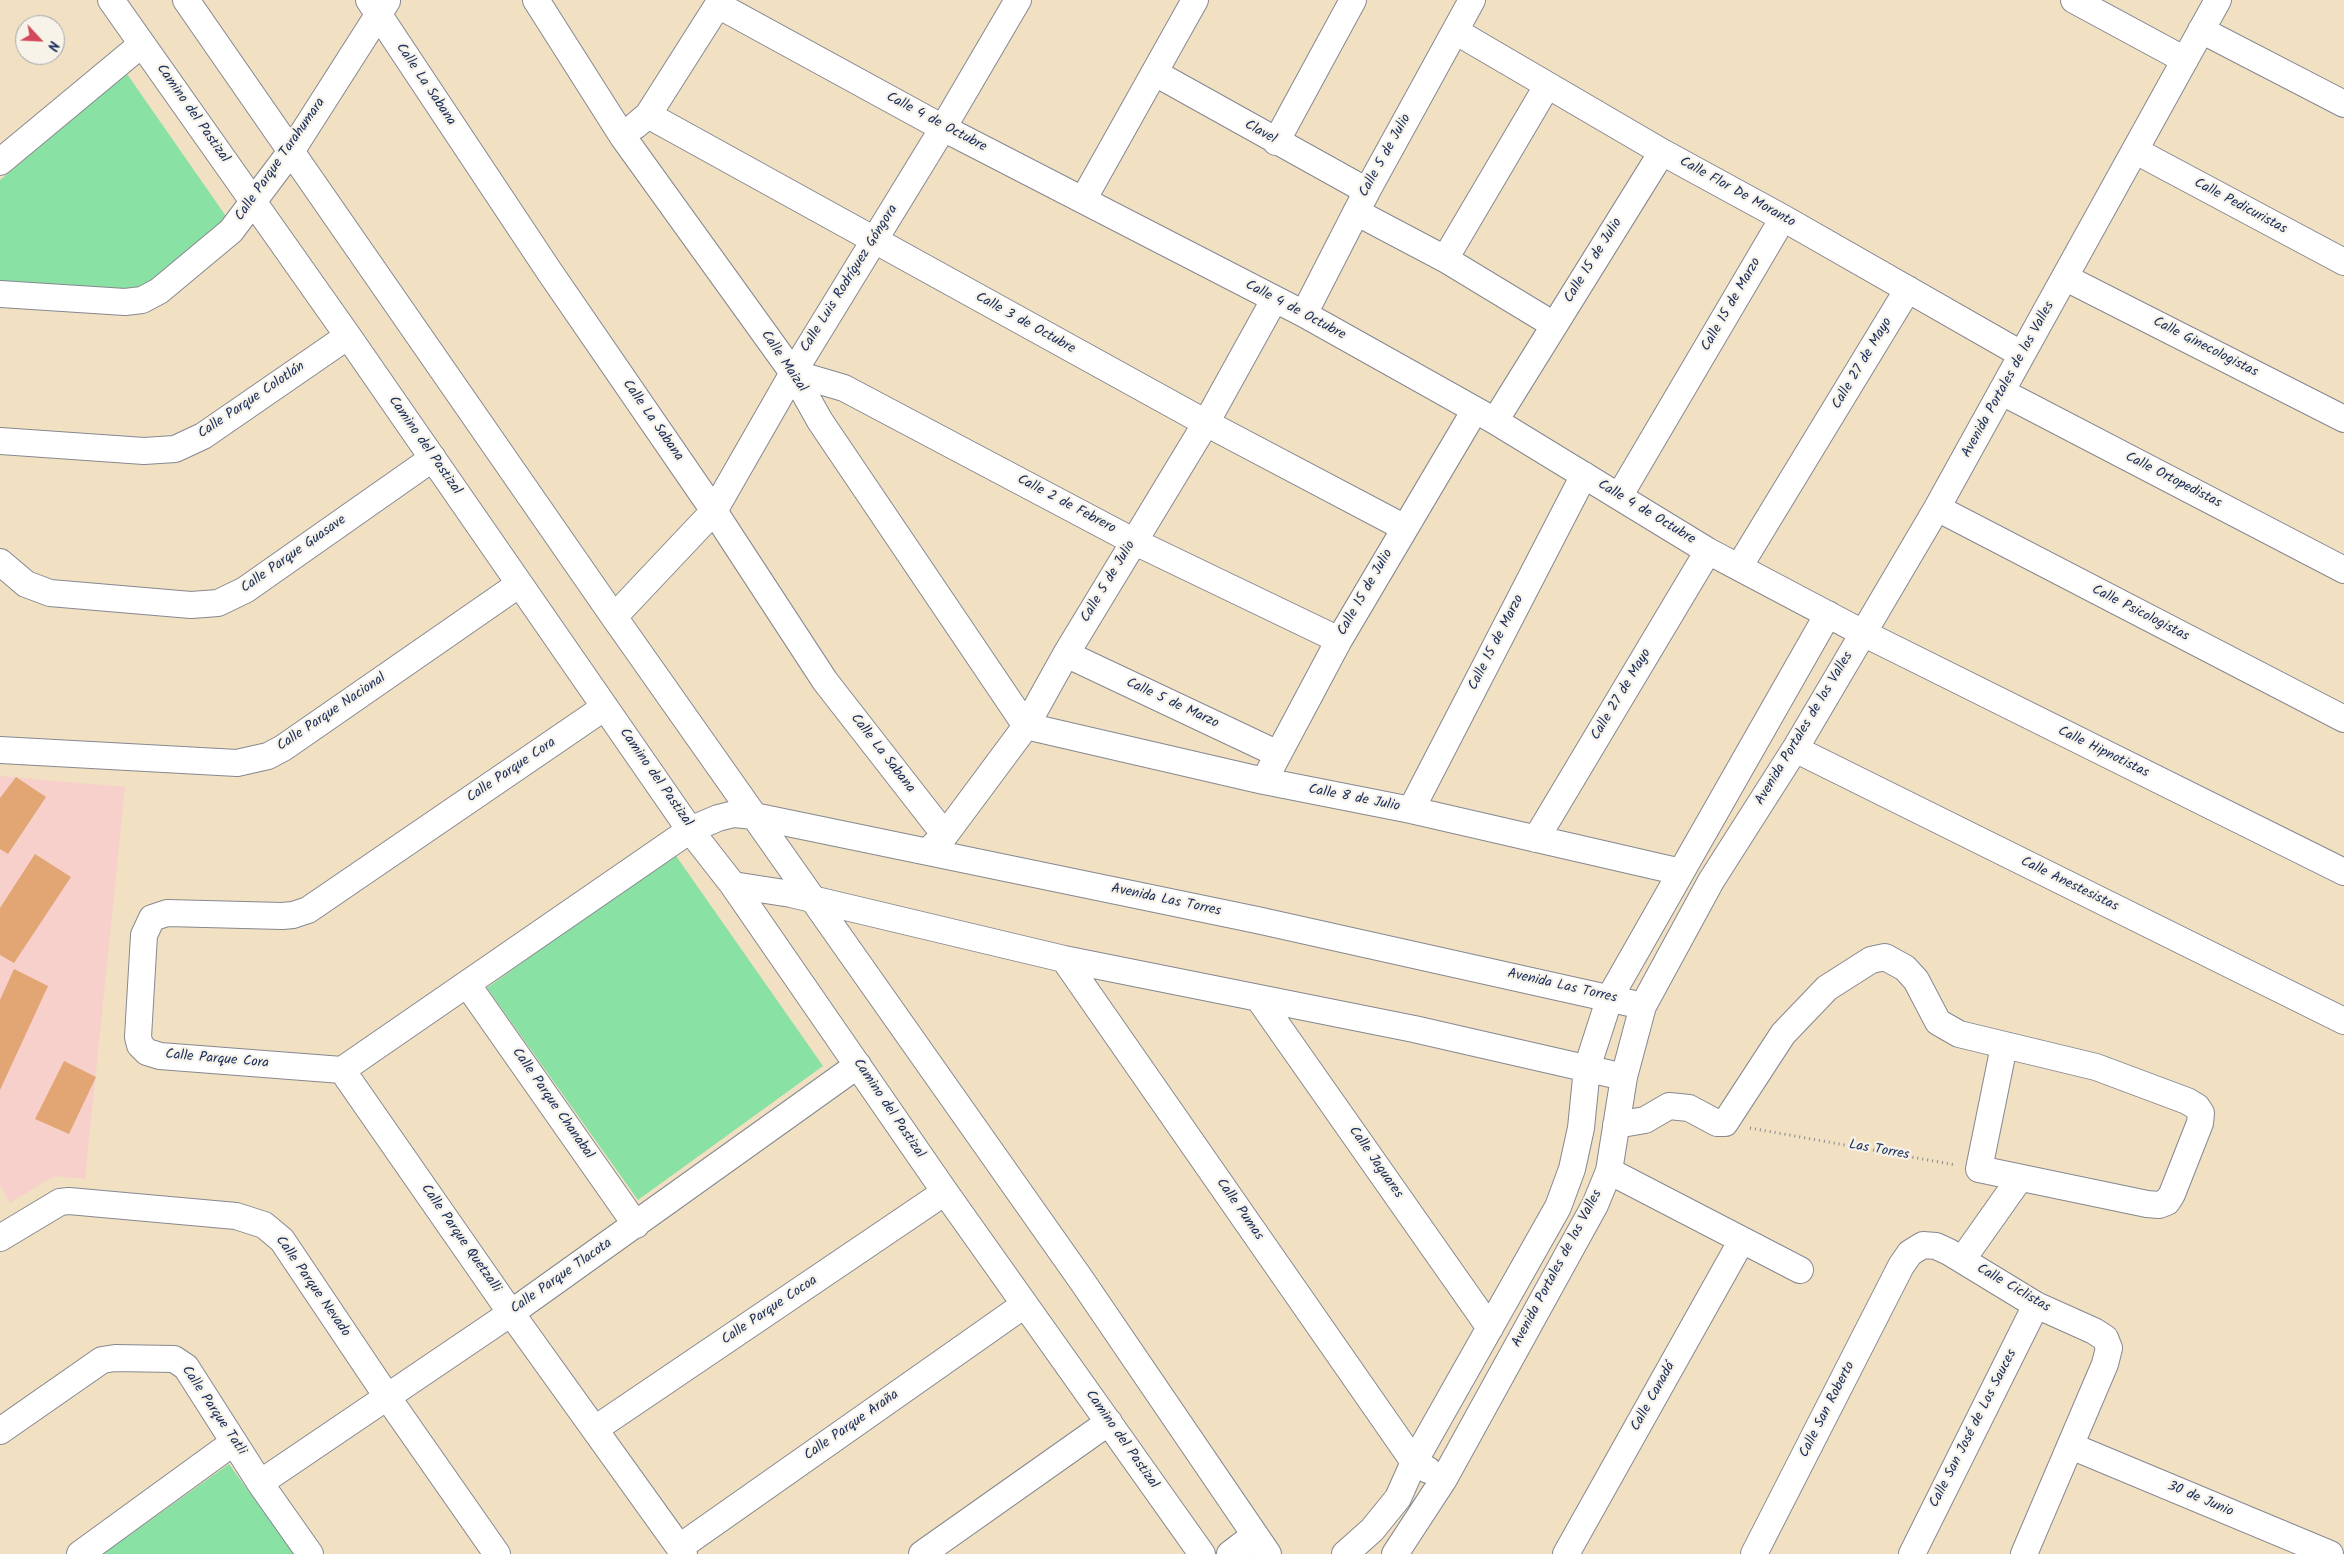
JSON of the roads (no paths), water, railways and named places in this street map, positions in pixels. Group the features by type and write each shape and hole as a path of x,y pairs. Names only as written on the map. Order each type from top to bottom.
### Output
{"street":[{"name":"Camino del Pastizal","path":"111,0 348,336 518,585 690,830 733,885 1024,1305 1202,1554"},
{"path":"186,0 292,150 614,617 1082,1281 1262,1544 1230,1554"},
{"path":"1082,200 1195,0"},
{"path":"1276,142 1353,0"},
{"name":"Calle 5 de Julio","path":"1304,314 1361,201 1472,0"},
{"path":"2074,0 2185,60"},
{"name":"Avenida Portales de los Valles","path":"1397,1553 1444,1479 1595,1206 1609,1171 1624,1077 1643,1006 1711,881 1795,749 1936,508 2136,152 2218,0"},
{"name":"Calle Luis Rodríguez Góngora","path":"614,617 714,511 793,372 943,128 1014,1"},
{"path":"623,136 648,115 720,2"},
{"name":"Calle 4 de Octubre","path":"720,2 943,128 1304,314 1485,415 1584,476 1620,495 1708,551 1863,633"},
{"name":"Calle Parque Tarahumara","path":"0,294 125,302 142,300 159,291 231,231 292,150 379,5"},
{"name":"Calle La Sabana","path":"379,5 549,271 714,511 825,680 936,843"},
{"name":"Calle Maizal","path":"546,5 623,136 793,372 820,421 1026,726"},
{"path":"2201,30 2344,104"},
{"name":"Calle Flor De Moranto","path":"1455,32 1662,152 1783,218 2021,354"},
{"path":"0,162 142,44"},
{"name":"Clavel","path":"1154,73 1276,142 1445,259 1554,325"},
{"path":"1445,259 1547,86"},
{"name":"Calle 3 de Octubre","path":"648,115 1206,423 1405,528"},
{"name":"Calle 15 de Julio","path":"1264,781 1339,640 1405,528 1485,415 1554,325 1662,152"},
{"name":"Calle Pedicuristas","path":"2136,152 2344,262"},
{"name":"Calle 15 de Marzo","path":"1620,495 1783,218"},
{"name":"Calle Ginecologistas","path":"2066,278 2344,419"},
{"name":"Calle 27 de Mayo","path":"1739,567 1908,289"},
{"name":"Calle 5 de Julio","path":"936,843 1026,726 1133,541 1206,423 1274,300"},
{"name":"Calle Parque Colotlán","path":"0,441 144,451 175,449 203,436 348,336"},
{"name":"Calle 2 de Febrero","path":"793,372 844,388 1133,541 1339,640"},
{"name":"Calle Ortopedistas","path":"2002,392 2344,570"},
{"name":"Calle Parque Guasave","path":"0,562 26,584 50,593 191,604 218,603 245,590 433,458"},
{"name":"Calle 15 de Marzo","path":"1411,810 1584,476"},
{"name":"Calle Psicologistas","path":"1936,508 2344,719"},
{"name":"Calle 27 de Mayo","path":"1536,839 1708,551"},
{"name":"Calle Parque Nacional","path":"0,750 237,763 268,756 283,748 518,585"},
{"name":"Avenida Portales de los Valles","path":"1345,1554 1372,1530 1398,1498 1414,1462 1558,1208 1572,1169 1581,1128 1587,1068 1610,997 1828,614"},
{"name":"Calle Hipnotistas","path":"1863,633 2344,872"},
{"name":"Calle 5 de Marzo","path":"1066,654 1278,754"},
{"name":"Calle Parque Cora","path":"342,1070 160,1056 147,1052 140,1045 138,1037 144,935 149,921 157,915 167,913 293,916 308,910 605,707"},
{"name":"Calle 8 de Julio","path":"1026,726 1264,781 1411,810 1681,872"},
{"name":"Calle Anestesistas","path":"1795,749 2344,1021"},
{"name":"Avenida Las Torres","path":"690,830 718,818 734,814 936,843 1258,920 1610,997 1643,1006"},
{"path":"342,1070 690,830"},
{"path":"733,885 774,891 1064,959 1414,1029 1624,1077"},
{"path":"1616,1126 1645,1120 1669,1106 1688,1108 1717,1123 1725,1123 1783,1034 1827,988 1871,960 1885,957 1905,968 1916,980 1938,1022 1960,1034 2096,1067 2187,1101 2197,1107 2201,1113 2200,1123 2172,1194 2166,1202 2160,1205 2147,1204 1980,1169 2004,1046"},
{"name":"Calle Pumas","path":"1064,959 1414,1462"},
{"name":"Calle Parque Chanabal","path":"467,984 636,1225"},
{"name":"Calle Jaguares","path":"1259,999 1490,1328"},
{"name":"Calle Parque Tlacota","path":"260,1483 512,1313 858,1065"},
{"name":"Calle Parque Quetzalli","path":"342,1070 682,1551"},
{"path":"1609,1171 1800,1270"},
{"path":"1962,1260 2020,1178"},
{"name":"Calle Parque Cocoa","path":"595,1430 945,1192"},
{"name":"Calle Parque Nevado","path":"2,1232 60,1202 68,1201 236,1216 254,1220 264,1225 282,1240 388,1398 497,1554"},
{"name":"Calle Canadá","path":"1566,1554 1742,1240"},
{"name":"Calle Ciclistas","path":"1901,1266 1910,1253 1923,1245 1936,1246 2036,1304 2094,1331 2105,1338 2110,1348 2071,1446 2024,1554"},
{"name":"Calle San Roberto","path":"1754,1554 1901,1266"},
{"name":"Calle San José de Los Sauces","path":"1912,1554 2036,1304"},
{"name":"Calle Parque Araña","path":"682,1551 1024,1305"},
{"name":"Calle Parque Tatli","path":"0,1431 102,1360 115,1358 174,1359 186,1367 260,1483 310,1554"},
{"path":"922,1554 1109,1422"},
{"path":"80,1554 234,1442"},
{"name":"30 de Junio","path":"2071,1446 2330,1554"},
{"path":"1414,1462 1444,1479"}]}
